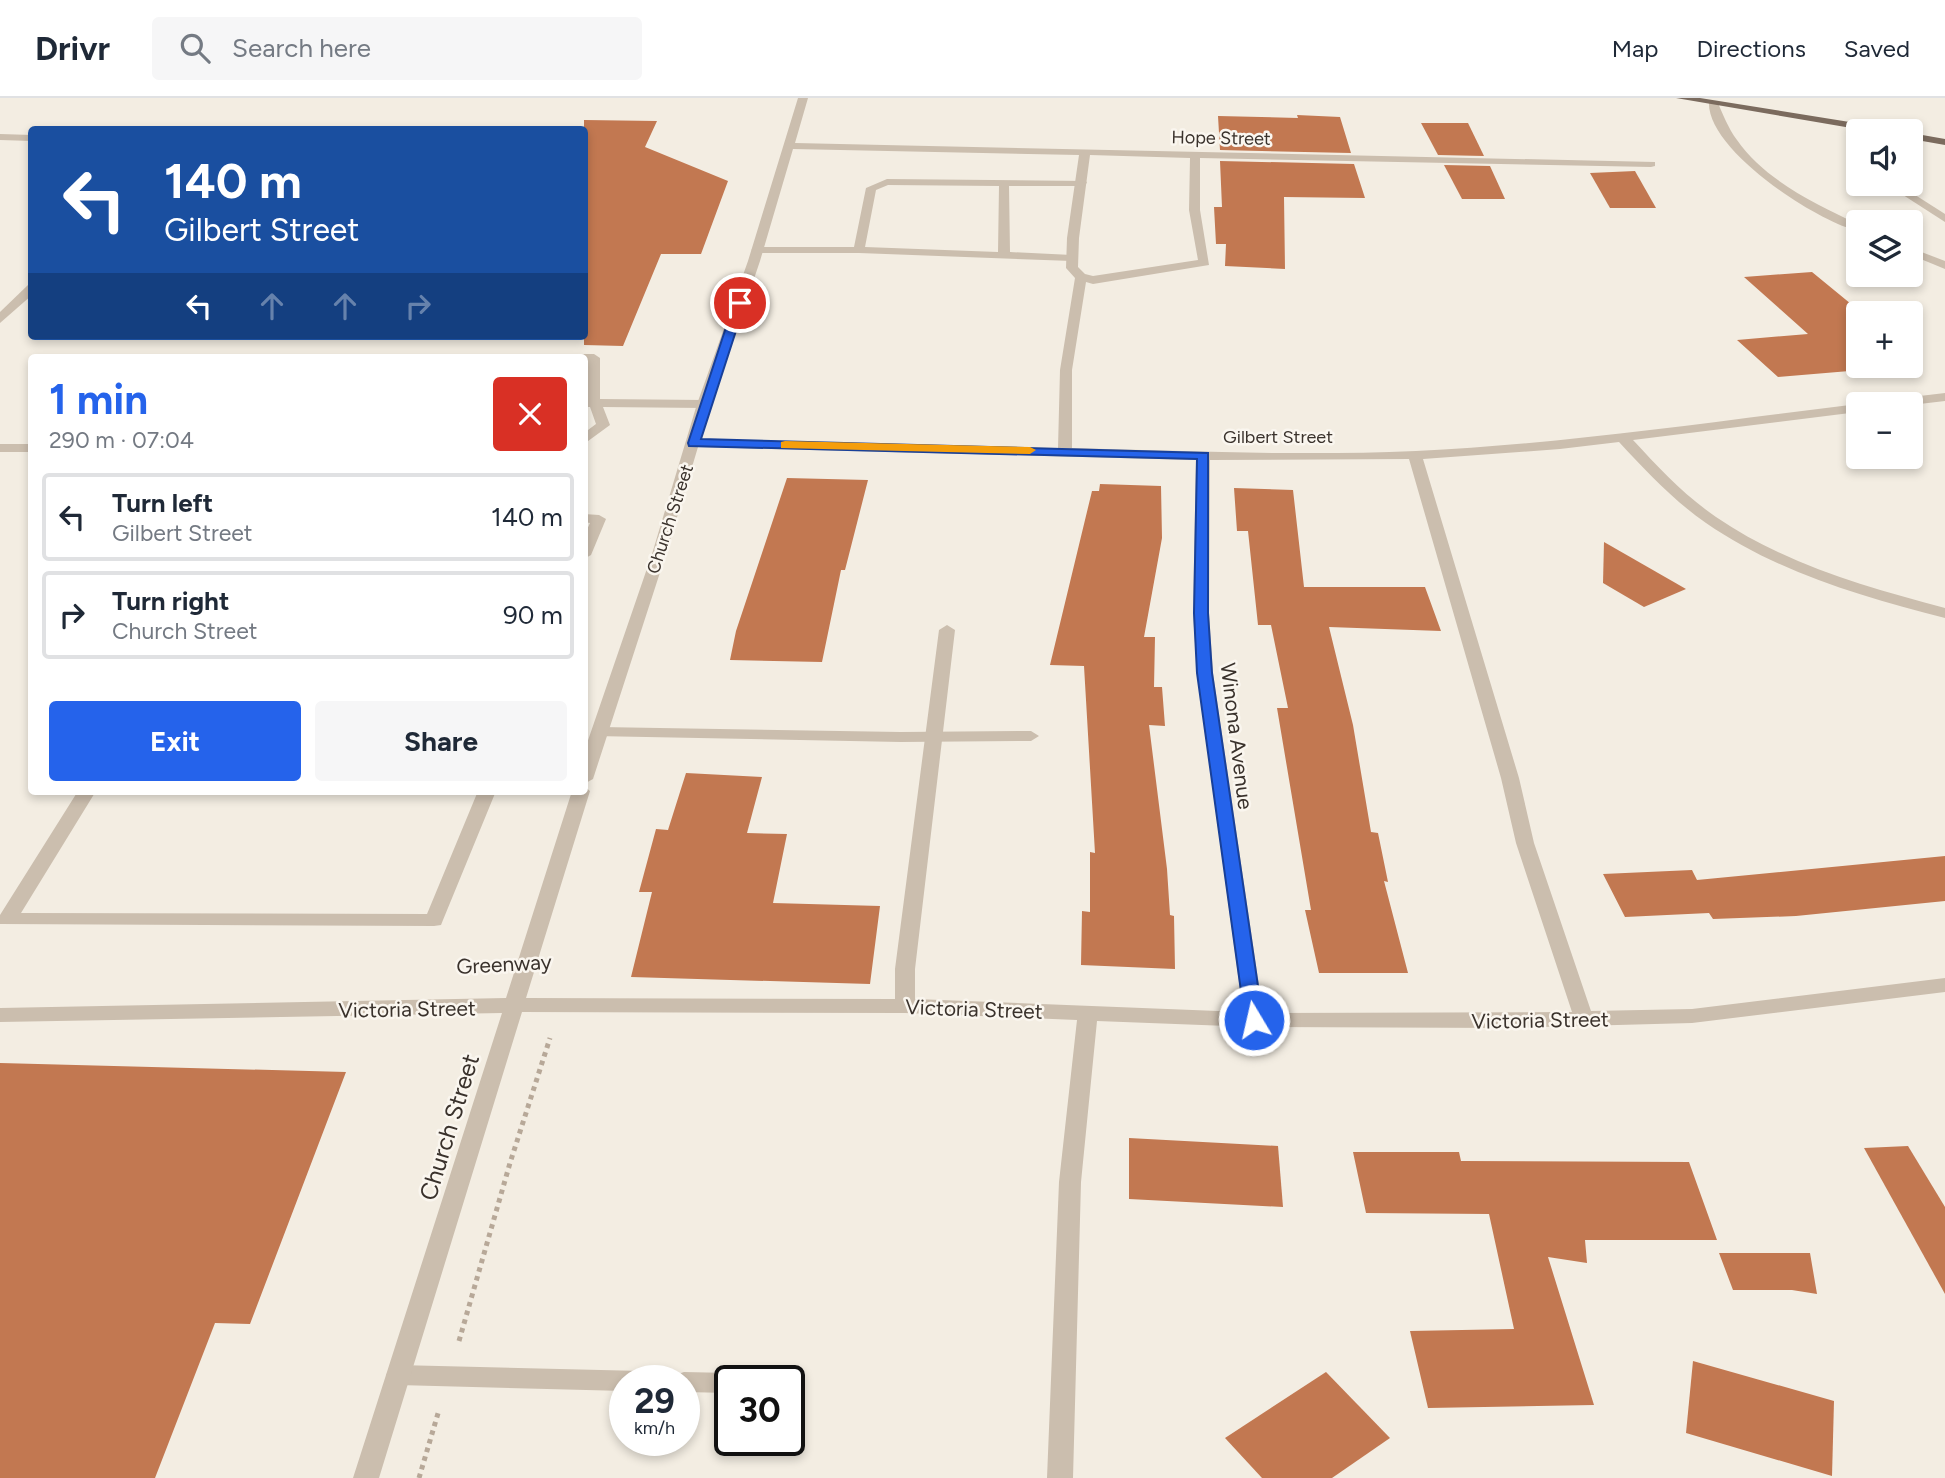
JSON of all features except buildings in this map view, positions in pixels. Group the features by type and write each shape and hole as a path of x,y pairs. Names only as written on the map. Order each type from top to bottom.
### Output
{"main road":[{"path":"1681,98 1846,124"},
{"path":"1923,137 1945,142"}],"street":[{"name":"Church Street","path":"588,767 757,250 803,98"},
{"path":"1713,103 1726,132 1756,166 1814,206 1846,222"},
{"path":"0,137 28,138"},
{"name":"Hope Street","path":"789,146 1651,164"},
{"path":"1085,152 1072,268 1081,277 1093,280 1205,263 1197,240 1192,202 1195,155"},
{"path":"859,250 871,188 887,182 1082,183"},
{"path":"1004,183 1004,255"},
{"path":"1910,196 1945,219"},
{"path":"757,250 859,250 1072,258"},
{"path":"1923,256 1945,265"},
{"path":"1065,452 1066,370 1081,277"},
{"path":"0,319 28,292"},
{"path":"588,358 594,358 591,403 603,425 588,437"},
{"path":"1923,400 1945,397"},
{"path":"591,403 705,404"},
{"name":"Gilbert Street","path":"694,443 1203,455 1415,455 1490,452 1623,438 1846,410"},
{"path":"1623,438 1678,495 1730,533 1762,552 1841,585 1945,613"},
{"path":"0,448 28,448"},
{"name":"Winona Avenue","path":"1203,455 1201,613 1205,673 1254,1020"},
{"path":"1415,455 1510,778 1525,843 1584,1019"},
{"path":"588,518 600,519 588,546"},
{"path":"905,1006 905,969 947,630"},
{"path":"600,732 1031,736"},
{"path":"4,919 84,795"},
{"path":"4,919 434,920 485,795"},
{"name":"Church Street","path":"366,1478 580,795"},
{"name":"Victoria Street","path":"0,1015 560,1005 905,1006 1254,1020 1584,1019 1692,1016 1945,985"},
{"path":"1060,1478 1070,1182 1088,1014"},
{"path":"398,1375 609,1380"}],"path":[{"path":"419,1478 510,1163 560,1005"}],"slow traffic":[{"path":"785,445 1030,450"}],"route":[{"path":"740,303 694,443 1203,455 1201,613 1205,673 1254,1020"}]}
